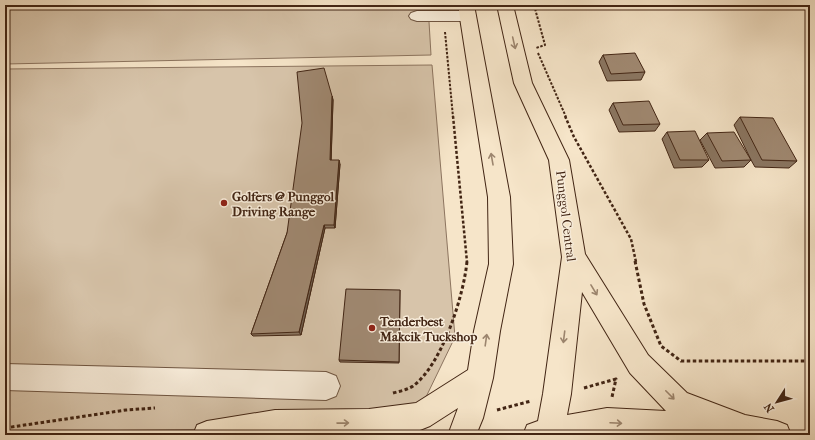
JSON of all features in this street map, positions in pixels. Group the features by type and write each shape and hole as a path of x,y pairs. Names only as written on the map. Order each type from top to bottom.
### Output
{"main road":[{"name":"Punggol Central","path":"505,5 523,83 559,160 574,257 557,394 545,434"},
{"path":"465,426 480,378 487,331 501,264 499,205 467,10"},
{"path":"574,257 639,364 678,403 746,429"},
{"path":"207,435 275,424 369,423 420,416 480,378"},
{"path":"545,434 607,422 746,429 777,435"}],"lane":[{"path":"417,16 444,15 467,10"},
{"path":"8,383 326,386"}],"path":[{"path":"534,5 545,45 536,48 574,137 631,239 644,304 661,346 681,361 810,361"},
{"path":"389,394 413,386 435,358 458,305 467,270 444,15"},
{"path":"465,426 557,394 616,379"}],"shaded area":[{"path":"5,5 428,5 431,55 5,64"},
{"name":"Golfers @ Punggol Driving Range","path":"432,65 455,337 426,397 379,427 5,432 5,69"}],"building":[{"path":"635,53 645,72 611,74 603,55"},
{"path":"324,68 332,96 330,160 339,160 334,225 324,225 299,332 251,334 287,233 302,123 297,72"},
{"path":"649,101 660,124 623,125 613,103"},
{"path":"740,117 773,118 797,161 762,160"},
{"path":"695,131 709,160 680,160 667,132"},
{"path":"734,132 751,160 722,161 707,133"},
{"name":"Tenderbest Makcik Tuckshop","path":"346,289 400,290 399,362 339,360"}],"place":[{"name":"Golfers @ Punggol Driving Range","path":"224,203"},
{"name":"Tenderbest Makcik Tuckshop","path":"372,328"}]}
